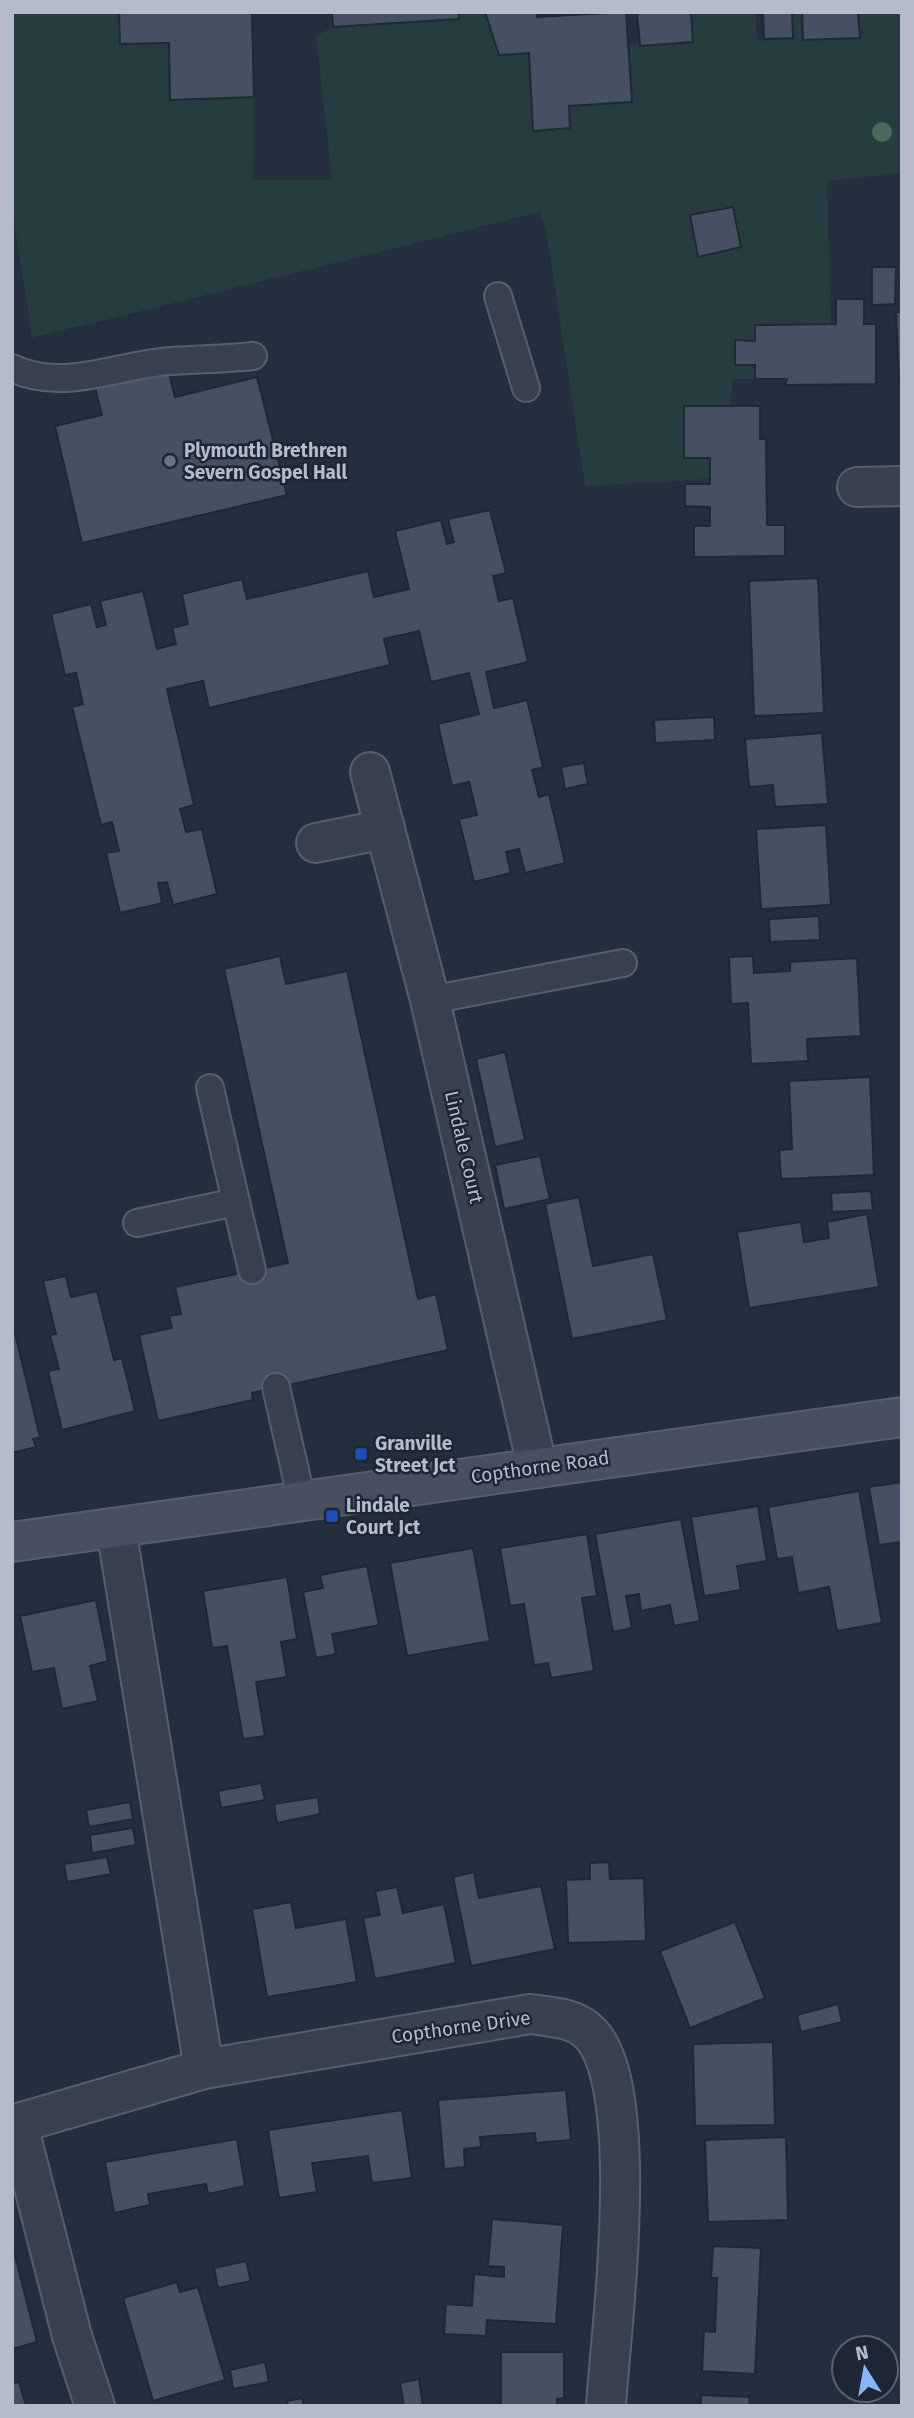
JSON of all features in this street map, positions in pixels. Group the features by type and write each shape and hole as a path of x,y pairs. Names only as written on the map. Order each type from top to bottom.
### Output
{"main road":[{"name":"Copthorne Road","path":"12,1542 537,1466 902,1418"}],"street":[{"path":"856,487 902,486"},
{"name":"Lindale Court","path":"370,772 430,1000 537,1466"},
{"path":"316,843 385,830"},
{"path":"116,1528 204,2068"},
{"name":"Copthorne Drive","path":"95,2406 72,2336 15,2125 204,2068 530,2014 570,2020 590,2033 607,2063 616,2113 620,2181 606,2406"}],"lane":[{"path":"499,296 526,388"},
{"path":"12,368 28,376 66,379 170,361 201,362 253,356"},
{"path":"430,1000 623,962"},
{"path":"210,1087 252,1270"},
{"path":"137,1223 236,1202"},
{"path":"276,1387 302,1501"}],"green space":[{"path":"12,12 119,12 169,43 171,99 254,97 253,180 332,180 316,36 333,27 459,19 459,12 485,12 499,55 529,53 534,131 570,128 569,106 632,102 629,44 693,42 691,12 755,12 757,41 793,38 792,12 802,12 804,40 859,38 858,12 902,12 902,173 827,181 831,324 755,325 755,341 735,341 735,365 755,365 755,379 732,379 731,406 684,406 684,458 710,458 710,479 585,486 547,236 540,212 32,338 12,206"}],"building":[{"path":"119,12 252,12 254,97 170,100 169,43 120,44"},
{"path":"332,12 459,12 459,19 333,27"},
{"path":"485,12 537,12 537,17 626,12 632,102 569,106 570,128 533,131 529,53 499,55"},
{"path":"637,12 691,12 693,42 640,46"},
{"path":"763,12 792,12 793,38 764,39"},
{"path":"802,12 858,12 860,38 803,40"},
{"path":"733,207 741,247 698,257 690,215"},
{"path":"872,267 896,267 895,304 872,305"},
{"path":"836,299 864,299 864,324 876,324 876,384 785,385 787,379 755,379 755,365 735,365 735,340 755,341 755,325 836,324"},
{"path":"896,312 902,312 902,380 899,380"},
{"name":"Plymouth Brethren Severn Gospel Hall","path":"167,366 175,397 257,377 287,495 82,543 55,426 102,415 94,383"},
{"path":"684,406 760,406 760,439 766,439 767,525 785,525 785,556 694,557 694,526 710,526 710,507 685,506 685,484 710,484 710,458 684,458"},
{"path":"490,510 506,573 493,576 499,601 513,598 528,662 486,672 494,708 527,700 543,767 532,770 539,797 549,794 565,863 525,873 519,849 506,852 511,873 474,882 459,819 477,815 469,782 452,786 438,724 479,714 469,673 431,682 419,631 384,639 390,665 209,708 203,681 167,689 194,805 180,809 186,832 202,829 217,894 173,905 167,882 158,883 162,903 120,913 106,853 119,851 112,822 101,825 72,707 83,704 76,673 65,675 51,614 91,604 97,627 106,625 100,601 143,591 157,649 176,644 172,628 188,624 182,594 242,579 247,599 368,571 374,597 409,589 395,531 441,520 447,544 454,542 448,519"},
{"path":"818,578 824,713 754,716 749,581"},
{"path":"714,717 715,740 655,743 654,720"},
{"path":"822,733 828,804 775,807 773,785 749,787 745,739"},
{"path":"584,763 588,784 565,789 561,767"},
{"path":"826,825 831,905 761,909 756,829"},
{"path":"819,916 820,940 770,942 769,919"},
{"path":"280,956 286,984 347,971 418,1299 436,1294 448,1350 252,1393 253,1400 158,1421 139,1335 172,1328 169,1316 181,1314 175,1287 288,1263 224,969"},
{"path":"753,956 754,973 790,971 790,962 857,958 861,1036 807,1039 808,1061 751,1064 748,1003 731,1004 729,957"},
{"path":"505,1052 525,1140 495,1147 476,1059"},
{"path":"870,1077 874,1175 781,1179 779,1150 792,1149 789,1081"},
{"path":"540,1156 550,1199 504,1209 495,1165"},
{"path":"871,1191 873,1210 832,1212 831,1193"},
{"path":"579,1197 593,1266 653,1254 667,1320 572,1339 545,1204"},
{"path":"867,1214 879,1287 749,1308 737,1232 801,1222 804,1242 829,1238 827,1222"},
{"path":"66,1276 71,1297 97,1291 114,1360 122,1358 135,1411 62,1430 48,1371 59,1369 50,1335 56,1334 43,1281"},
{"path":"12,1321 40,1437 33,1439 36,1447 12,1453"},
{"path":"902,1482 902,1542 879,1545 869,1487"},
{"path":"859,1491 882,1623 837,1631 829,1587 798,1593 792,1557 777,1559 768,1507"},
{"path":"758,1506 767,1561 737,1566 741,1590 704,1596 691,1517"},
{"path":"681,1519 700,1621 674,1626 670,1605 641,1611 639,1594 626,1596 632,1628 613,1632 595,1534"},
{"path":"587,1534 597,1596 582,1598 594,1671 551,1678 548,1663 534,1665 524,1604 510,1606 500,1548"},
{"path":"473,1548 490,1641 407,1656 390,1563"},
{"path":"367,1566 379,1625 332,1634 336,1654 316,1658 303,1592 323,1588 320,1575"},
{"path":"287,1577 297,1639 281,1642 287,1677 256,1682 265,1736 243,1739 227,1646 212,1648 203,1591"},
{"path":"96,1600 108,1661 90,1666 98,1701 62,1709 54,1668 32,1672 20,1616"},
{"path":"261,1783 265,1800 221,1808 218,1791"},
{"path":"318,1797 320,1814 277,1823 274,1804"},
{"path":"130,1802 133,1819 89,1827 86,1810"},
{"path":"133,1828 136,1845 92,1853 90,1835"},
{"path":"107,1857 111,1874 67,1882 64,1864"},
{"path":"609,1862 610,1879 644,1878 646,1941 568,1943 566,1880 590,1879 590,1863"},
{"path":"474,1872 479,1898 541,1886 555,1949 471,1966 453,1877"},
{"path":"397,1887 403,1913 444,1904 456,1963 375,1979 363,1918 380,1915 375,1891"},
{"path":"291,1902 296,1928 346,1919 357,1982 267,1997 252,1909"},
{"path":"735,1922 765,1998 690,2028 660,1951"},
{"path":"838,2004 842,2022 801,2032 797,2015"},
{"path":"773,2042 775,2125 695,2126 693,2044"},
{"path":"566,2090 571,2140 536,2143 535,2133 480,2137 481,2147 464,2149 465,2167 444,2169 438,2100"},
{"path":"402,2110 412,2178 372,2183 368,2156 312,2163 317,2192 279,2198 268,2130"},
{"path":"786,2137 788,2220 708,2222 705,2140"},
{"path":"237,2139 245,2186 208,2194 206,2184 148,2194 150,2205 114,2213 105,2162"},
{"path":"492,2219 563,2225 556,2324 487,2320 486,2336 444,2334 446,2304 472,2306 474,2274 504,2277 504,2267 488,2266"},
{"path":"12,2244 37,2342 12,2349"},
{"path":"713,2246 761,2248 755,2374 702,2371 704,2331 715,2332 717,2278 711,2278"},
{"path":"246,2261 251,2281 218,2288 214,2268"},
{"path":"177,2282 180,2292 198,2287 225,2380 153,2401 123,2298"},
{"path":"501,2352 564,2352 564,2398 557,2399 557,2406 501,2406"},
{"path":"265,2362 269,2382 233,2389 230,2370"},
{"path":"419,2379 423,2406 404,2406 400,2383"},
{"path":"19,2382 26,2406 12,2406 12,2383"},
{"path":"701,2395 750,2397 749,2406 701,2406"},
{"path":"302,2398 304,2406 288,2406 287,2401"}],"place":[{"name":"Plymouth Brethren Severn Gospel Hall","path":"170,461"},
{"name":"Granville Street Jct","path":"361,1454"},
{"name":"Lindale Court Jct","path":"332,1516"}]}
